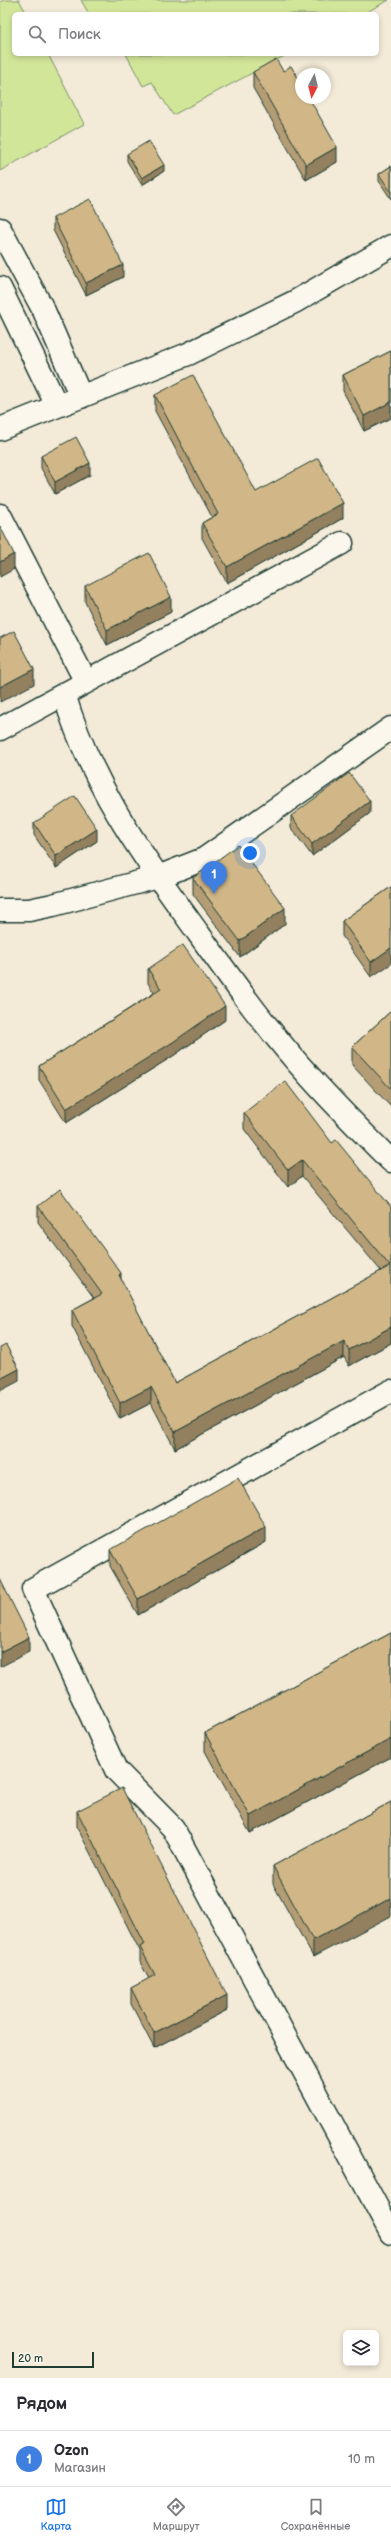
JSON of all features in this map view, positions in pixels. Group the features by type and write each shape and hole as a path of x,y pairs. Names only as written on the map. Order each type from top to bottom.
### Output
{"street":[{"path":"0,230 44,311 81,397"},
{"path":"0,429 188,354 296,301 391,246"},
{"path":"0,288 57,406"},
{"path":"0,515 86,682"},
{"path":"0,729 342,543"},
{"path":"64,694 78,738 97,779 158,877 270,1029 311,1078 391,1161"},
{"path":"0,910 29,910 53,905 158,877 204,859 391,728"},
{"path":"391,1391 33,1590 116,1770 173,1828 391,2233"}],"green space":[{"path":"4,0 19,0 26,12 12,12 12,56 49,56 84,124 0,171 0,2"},
{"path":"81,0 389,0 367,12 88,12"},
{"path":"127,56 284,56 173,115 152,82 143,86"}],"building":[{"path":"276,59 283,71 291,66 295,73 295,104 312,104 337,147 306,165 253,72"},
{"path":"149,141 164,165 142,178 127,154"},
{"path":"391,166 391,192 379,174"},
{"path":"90,199 123,265 86,283 53,218"},
{"path":"391,351 391,402 364,416 343,375"},
{"path":"193,375 256,492 318,458 343,503 227,567 202,523 218,514 155,395"},
{"path":"76,437 90,463 55,482 41,456"},
{"path":"0,526 14,554 0,562"},
{"path":"149,553 171,597 107,630 85,586"},
{"path":"14,631 34,669 0,687 0,638"},
{"path":"349,773 370,801 312,844 291,816"},
{"path":"75,796 97,829 56,856 34,823"},
{"path":"238,845 285,908 240,941 193,878"},
{"path":"391,887 391,948 371,962 342,921"},
{"path":"183,945 225,1006 173,1042 66,1109 39,1066 161,989 148,969"},
{"path":"391,1011 391,1089 352,1047"},
{"path":"285,1081 332,1143 336,1140 391,1207 391,1327 349,1350 344,1341 175,1432 151,1387 120,1403 72,1310 102,1294 38,1206 60,1189 121,1273 119,1275 175,1383 390,1266 302,1160 288,1170 244,1113"},
{"path":"6,1345 19,1369 0,1379 0,1348"},
{"path":"238,1478 266,1527 138,1599 110,1550"},
{"path":"0,1579 29,1637 0,1652"},
{"path":"391,1633 391,1739 250,1816 205,1733"},
{"path":"122,1788 227,1995 154,2033 131,1988 155,1975 140,1947 145,1944 77,1811"},
{"path":"391,1802 391,1898 313,1940 273,1866"}],"place":[{"name":"Ozon","path":"214,894"}]}
